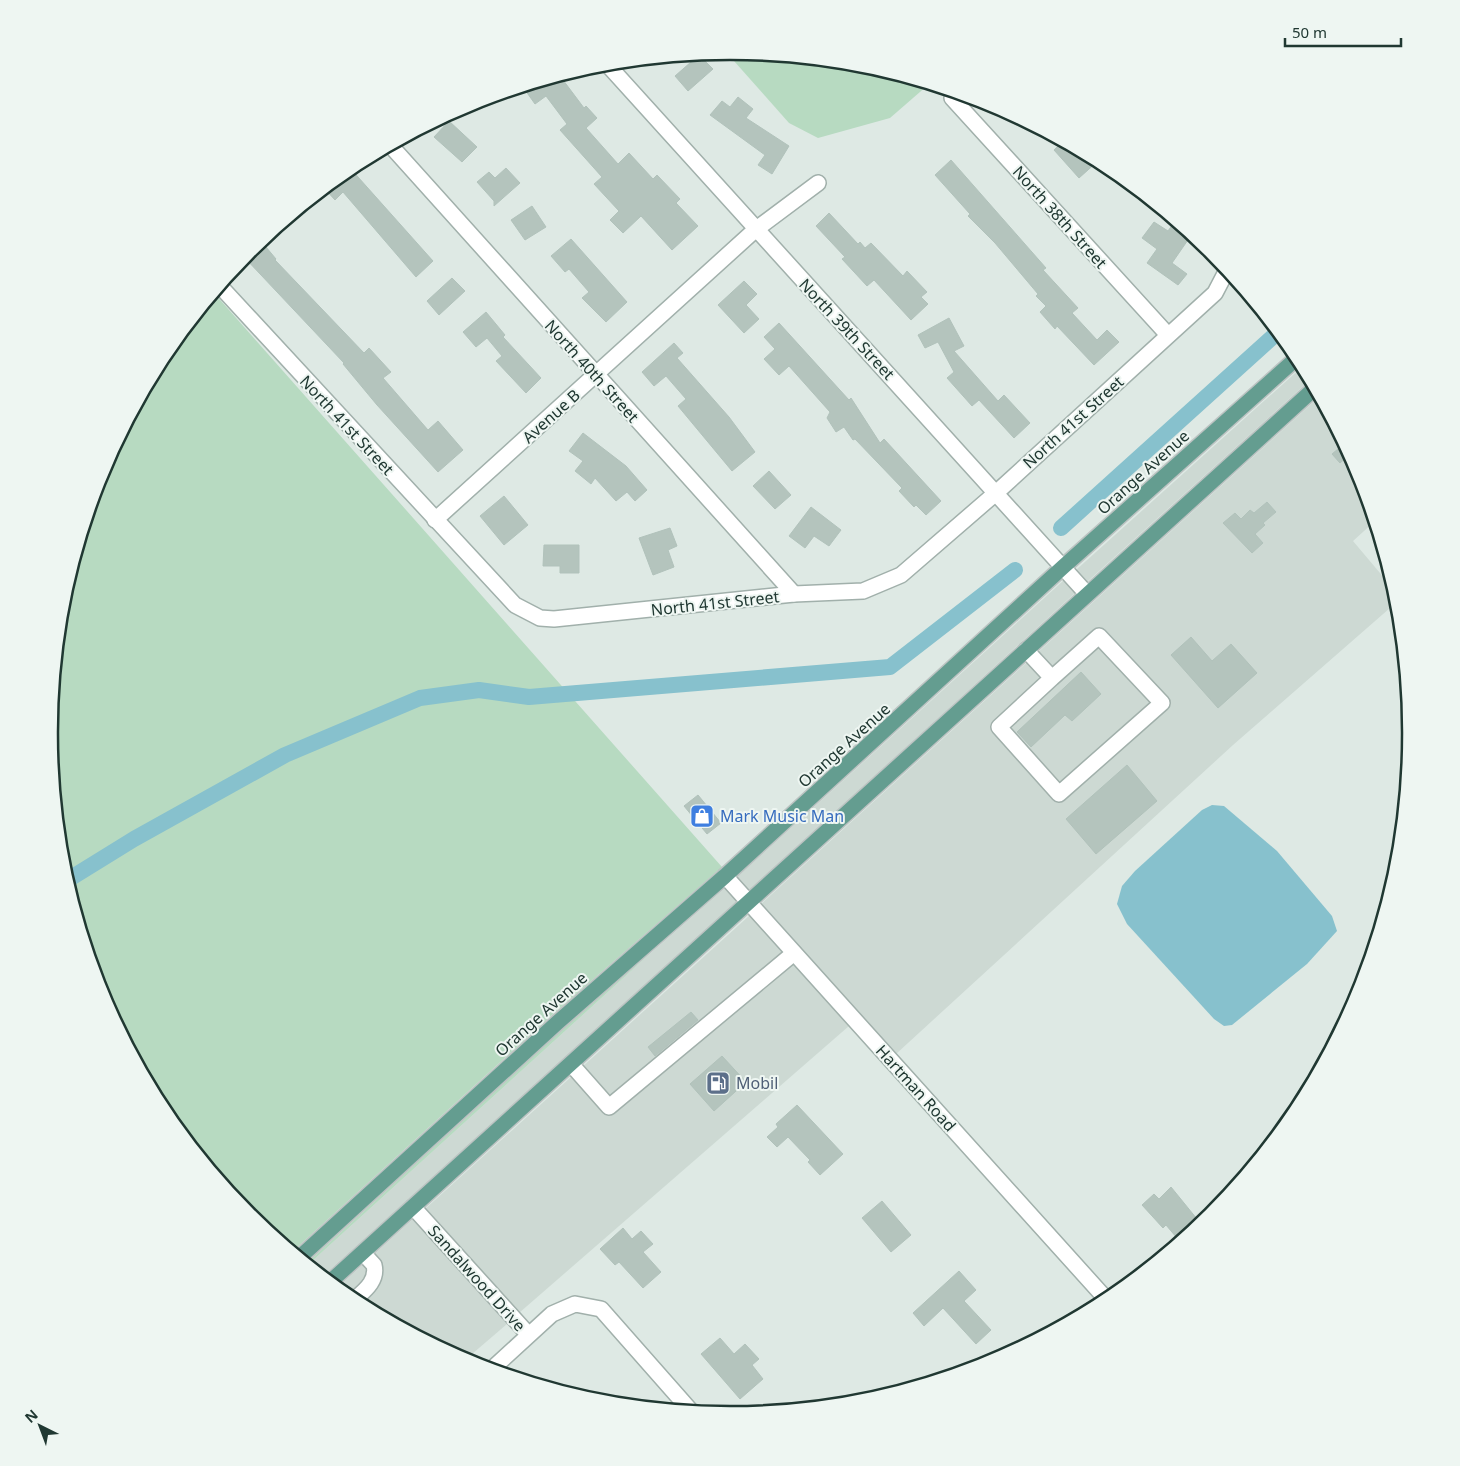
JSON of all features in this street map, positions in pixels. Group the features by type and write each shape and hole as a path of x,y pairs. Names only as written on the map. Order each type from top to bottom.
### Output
{"main road":[{"name":"Orange Avenue","path":"304,1253 558,1022 725,876 1063,567 1291,363"},
{"path":"335,1277 750,903 1310,393"},
{"path":"311,1259 332,1241 336,1224"}],"street":[{"name":"North 39th Street","path":"613,71 755,230 996,492 1087,594"},
{"name":"North 38th Street","path":"952,99 1168,335"},
{"name":"North 40th Street","path":"395,150 794,594"},
{"name":"Avenue B","path":"435,520 755,230 818,183"},
{"name":"North 41st Street","path":"224,290 515,605 540,618 554,619 794,594 863,590 901,576 1215,293 1224,276"},
{"path":"1099,636 1162,703 1059,794 999,727 1052,678 1099,636"},
{"path":"1026,650 1052,678"},
{"name":"Hartman Road","path":"725,876 1101,1294"},
{"path":"571,1064 609,1107 794,953"},
{"name":"Sandalwood Drive","path":"413,1207 528,1334 498,1364"},
{"path":"360,1294 370,1284 375,1270 374,1265 363,1253"},
{"path":"528,1334 552,1314 575,1304 601,1309 685,1404"}],"shaded area":[{"path":"1297,372 1305,385 1087,582 1076,570"},
{"path":"1314,401 1351,476 1370,526 1353,541 1385,578 1391,607 1233,745 896,1054 761,904"},
{"path":"1064,580 1075,593 749,891 737,877"},
{"path":"725,888 738,902 328,1272 313,1260"},
{"path":"750,915 849,1026 519,1313 425,1209"},
{"path":"413,1219 507,1324 472,1354 433,1336 394,1315 343,1283"}],"green space":[{"path":"733,60 818,66 861,73 923,89 890,118 818,138 789,123"},
{"path":"218,297 722,867 552,1015 297,1247 254,1209 196,1142 171,1107 127,1030 93,949 80,907 70,864 63,821 59,777 59,689 63,645 80,559 93,517 109,476 127,436 171,359"},
{"path":"652,952 313,1260 311,1259 564,1028"}],"water":[{"path":"1212,805 1224,806 1277,851 1332,916 1337,931 1307,964 1232,1025 1224,1026 1214,1019 1127,924 1117,904 1122,886 1135,871 1202,810"}],"building":[{"path":"705,61 713,69 688,91 675,76 691,62"},
{"path":"564,81 584,108 586,106 597,118 586,128 618,164 629,153 653,179 657,175 680,199 676,203 698,226 672,250 641,216 623,233 610,220 619,211 594,184 602,177 560,130 567,124 546,96 535,104 527,92"},
{"path":"738,97 753,109 746,118 789,146 772,174 758,165 765,155 710,115 722,101 730,107"},
{"path":"450,122 477,147 462,162 434,137"},
{"path":"1058,146 1092,167 1079,178 1054,150"},
{"path":"951,160 1046,268 1043,270 1078,308 1072,313 1097,340 1107,330 1119,342 1094,365 1057,326 1055,329 1040,312 1046,306 1036,296 1038,294 995,243 968,216 970,214 935,175"},
{"path":"506,168 520,183 494,206 494,201 477,182 489,172 495,178"},
{"path":"356,174 433,261 416,277 343,192 335,200 329,193"},
{"path":"532,206 546,227 525,240 511,220"},
{"path":"829,213 858,244 860,242 865,248 871,243 903,276 907,271 927,292 921,297 928,304 911,320 874,280 867,286 842,259 845,257 816,226"},
{"path":"1154,222 1168,231 1172,226 1188,240 1172,263 1187,274 1178,285 1147,263 1157,249 1142,238"},
{"path":"571,239 627,302 606,322 582,298 589,292 569,269 565,272 551,256"},
{"path":"266,246 275,260 364,353 369,348 391,372 383,378 428,430 438,421 463,450 438,472 377,405 344,363 249,262"},
{"path":"452,278 465,291 439,315 427,301"},
{"path":"744,281 757,294 746,305 759,319 744,333 718,305"},
{"path":"486,312 505,335 503,337 541,378 526,393 496,361 502,356 487,338 476,347 463,332"},
{"path":"949,318 964,346 954,351 998,401 1004,395 1030,423 1014,438 979,400 972,406 947,378 954,372 938,342 925,348 918,335"},
{"path":"779,323 849,400 851,398 880,443 884,439 941,501 926,515 916,505 914,507 899,491 902,488 855,439 853,440 844,427 836,432 827,418 830,412 789,366 779,375 764,359 775,349 764,337"},
{"path":"674,343 683,353 677,358 729,417 755,452 732,471 678,406 686,399 666,376 654,386 642,372"},
{"path":"583,433 626,466 647,490 635,501 627,492 616,501 595,478 591,484 575,471 583,461 569,451"},
{"path":"1339,448 1344,460 1340,463 1332,454"},
{"path":"769,471 791,495 775,509 753,486"},
{"path":"504,496 528,525 504,545 480,516"},
{"path":"1267,502 1276,512 1263,523 1265,525 1255,534 1263,543 1252,553 1223,523 1235,513 1241,519 1250,510 1254,513"},
{"path":"811,507 841,530 829,546 814,536 805,548 789,536"},
{"path":"670,528 677,546 668,550 674,567 653,575 639,538"},
{"path":"544,545 579,545 579,573 560,573 560,566 543,566"},
{"path":"1191,637 1212,661 1231,644 1257,673 1218,708 1171,655"},
{"path":"1081,672 1101,694 1072,721 1065,715 1031,747 1017,732"},
{"path":"1127,765 1157,801 1096,854 1066,819"},
{"path":"698,795 721,823 707,834 684,806"},
{"path":"691,1012 698,1020 655,1056 648,1047"},
{"name":"Mobil","path":"722,1056 746,1082 714,1111 690,1084"},
{"path":"797,1105 843,1154 820,1175 808,1162 810,1160 788,1137 777,1147 767,1137 778,1127 776,1124"},
{"path":"1171,1187 1196,1218 1176,1237 1166,1225 1163,1228 1142,1205 1154,1194 1159,1199"},
{"path":"882,1201 911,1235 891,1252 862,1218"},
{"path":"623,1228 632,1239 641,1231 653,1244 643,1252 661,1272 643,1288 619,1262 615,1265 600,1249"},
{"path":"959,1271 976,1290 964,1301 991,1330 976,1344 943,1308 924,1326 913,1313"},
{"path":"720,1338 734,1354 745,1344 759,1359 752,1365 763,1379 740,1399 701,1354"}],"waterway":[{"path":"1061,528 1273,337"},
{"path":"73,877 134,839 285,755 420,698 479,690 529,697 890,667 1015,570"}],"place":[{"name":"Mark Music Man","path":"702,816"},
{"name":"Mobil","path":"718,1083"}]}
